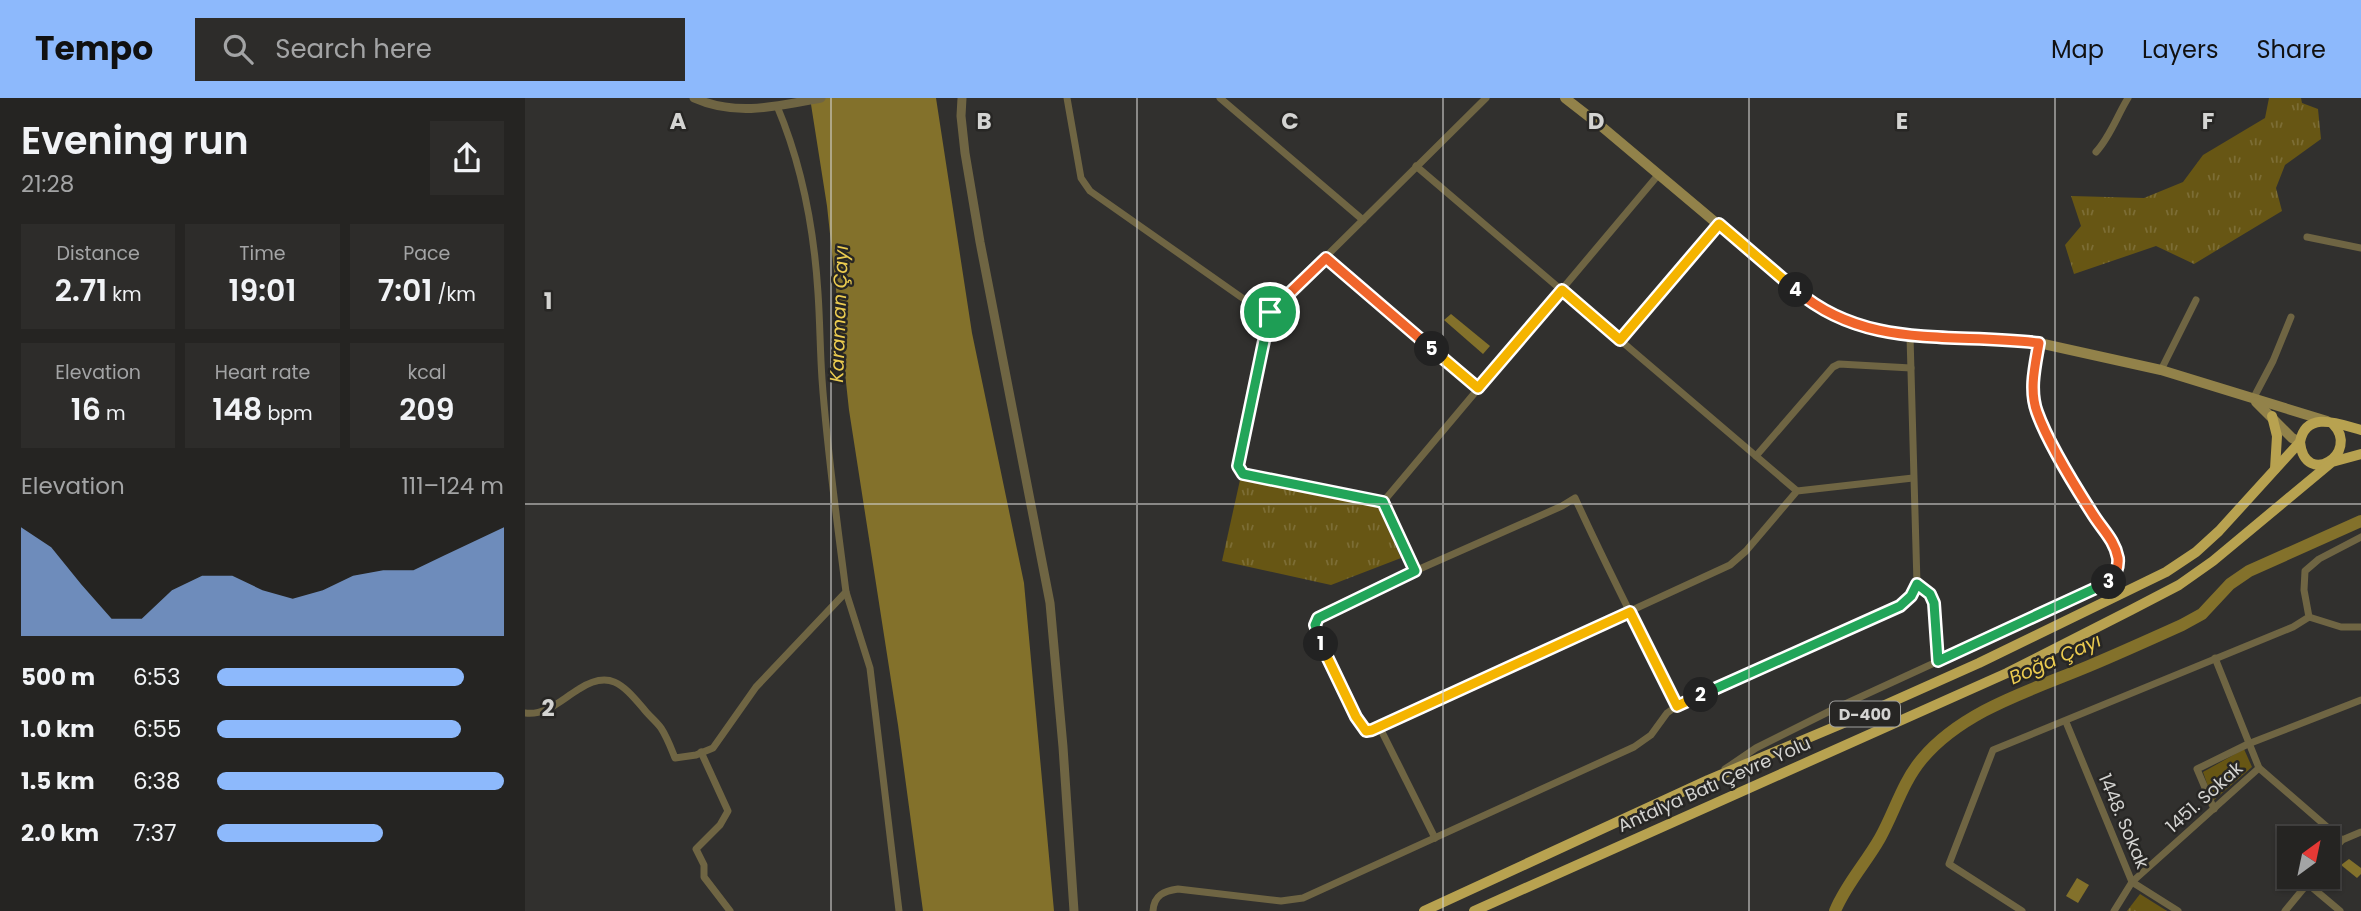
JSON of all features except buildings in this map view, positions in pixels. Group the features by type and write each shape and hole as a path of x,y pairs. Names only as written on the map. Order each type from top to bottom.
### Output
{"highway":[{"path":"2272,416 2277,436 2275,469"},
{"path":"2331,422 2361,430"},
{"path":"2300,442 2304,456 2312,462 2322,465 2332,462 2341,454 2344,444 2341,431 2331,422"},
{"name":"D-400","path":"1424,911 1709,780 1955,674 2167,572 2196,552 2219,531 2300,442 2304,430 2312,423 2331,422"},
{"name":"Antalya Batı Çevre Yolu","path":"1474,911 2007,673 2131,610 2179,584 2213,561 2332,462 2361,454"}],"main road":[{"path":"1565,98 1660,174 1803,296 1833,316 1858,326 1910,336 2039,343 2161,370 2331,422"},
{"path":"2253,400 2272,416 2292,439 2300,442"}],"street":[{"path":"694,98 738,110 821,98"},
{"path":"962,98 961,116 980,242 1050,603 1074,911"},
{"path":"1067,98 1081,178 1090,191 1258,309 1270,312"},
{"path":"1220,98 1363,220"},
{"path":"1383,502 1243,474 1238,466 1270,312 1486,98"},
{"path":"2096,152 2108,137 2113,122 2128,98"},
{"path":"777,106 793,145 805,197 818,290 830,470 846,592 870,668 899,911"},
{"path":"1416,166 1797,491"},
{"path":"1383,502 1660,174"},
{"path":"1620,340 1719,224"},
{"path":"2307,237 2361,248"},
{"path":"1326,258 1478,388"},
{"path":"2161,370 2196,300"},
{"path":"2253,400 2291,317"},
{"path":"1153,911 1157,897 1165,891 1178,889 1281,901 1303,898 1634,747 1651,735 1667,713 1677,706 1900,606 1911,596 1917,584 1910,336"},
{"path":"1709,780 1756,748 2106,584 2115,576 2118,558 2112,541 2094,516 2046,434 2036,410 2032,384 2039,343"},
{"path":"1756,456 1839,364 1911,369"},
{"path":"1677,706 1630,612 1575,498 1318,618 1315,625 1323,650 1356,717 1366,731 1630,612 1730,565 1746,551 1797,491 1913,478"},
{"path":"1383,502 1415,571"},
{"path":"2309,617 2304,590 2305,571 2319,559 2361,537"},
{"path":"1917,584 1930,594 1934,603 1938,661"},
{"path":"525,713 547,710 583,686 606,679 617,682 628,690 660,726 675,758 713,748 722,739 756,687 846,592"},
{"path":"2309,617 2326,624 2361,627"},
{"path":"2022,911 1949,864 1993,750 2293,627 2309,617"},
{"path":"2215,658 2259,768 2341,840 2361,832"},
{"path":"2214,808 2197,769 2248,744 2361,700"},
{"name":"1448. Sokak","path":"2066,722 2132,882 2178,911"},
{"path":"1379,726 1435,838"},
{"path":"701,752 728,811 720,825 696,849 704,865 704,877 730,911"},
{"name":"1451. Sokak","path":"2115,911 2132,882 2259,768"},
{"path":"2285,911 2304,889"},
{"path":"2314,889 2340,911"}],"green space":[{"path":"2269,98 2301,98 2302,103 2318,109 2321,139 2285,165 2276,188 2282,211 2194,264 2156,246 2074,274 2065,245 2081,226 2071,196 2144,198 2183,182 2203,155 2265,118"},
{"path":"1240,480 1377,505 1401,558 1331,585 1222,561"},
{"path":"2244,749 2252,767 2213,801 2203,772"},
{"path":"2140,894 2167,911 2127,911"}],"water":[{"name":"Karaman Çayı","path":"810,98 936,98 972,333 1024,583 1054,911 923,911 898,725 849,410 827,206"},
{"path":"1451,314 1490,346 1483,354 1444,320"},
{"path":"2349,859 2361,868 2361,874 2357,878 2341,865"},
{"path":"2077,878 2089,885 2078,903 2066,896"}],"waterway":[{"name":"Boğa Çayı","path":"1835,911 1880,838 1915,768 1957,727 1999,703 2182,625 2202,614 2230,584 2249,571 2361,521"}],"route":[{"path":"1719,224 1803,296 1833,316 1858,326 1910,336 2039,343 2032,384 2036,410 2046,434 2094,516 2112,541 2118,558 2118,569 2106,584 1938,661 1934,603 1930,594 1917,584 1911,596 1900,606 1677,706 1630,612 1366,731 1356,717 1323,650 1315,625 1318,618 1415,571 1383,502 1243,474 1238,466 1270,312 1326,258 1478,388 1562,290 1620,340 1719,224"}]}
